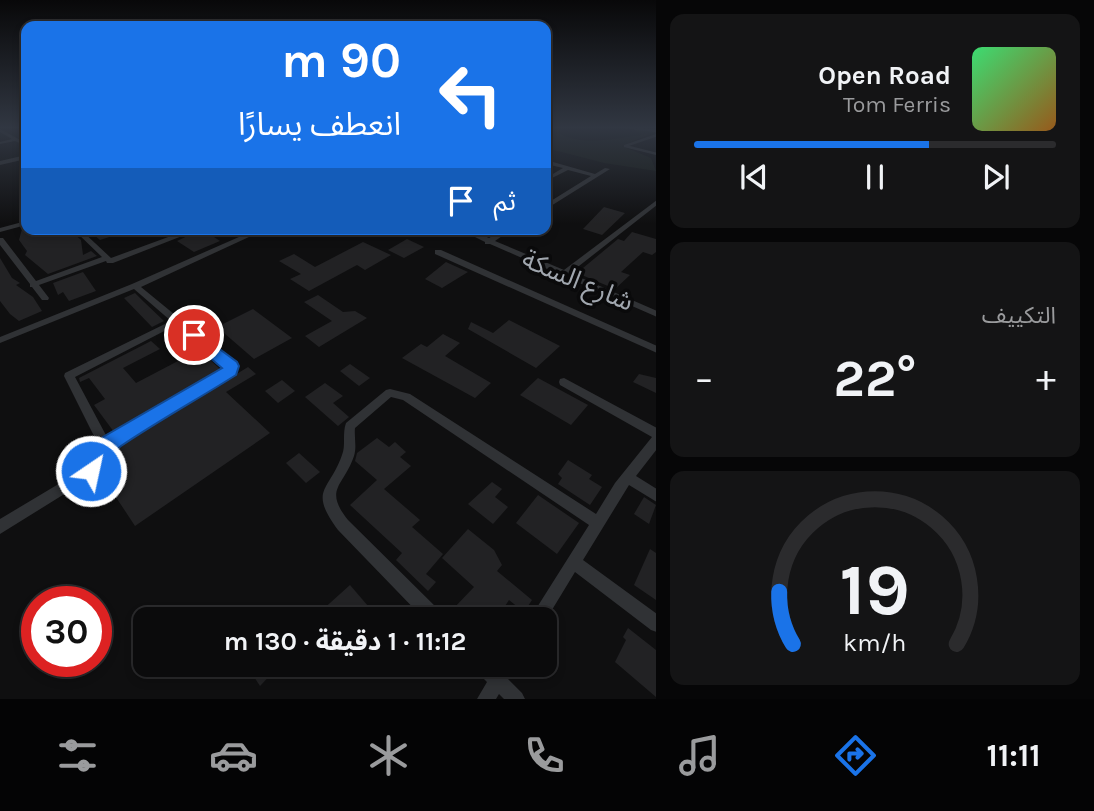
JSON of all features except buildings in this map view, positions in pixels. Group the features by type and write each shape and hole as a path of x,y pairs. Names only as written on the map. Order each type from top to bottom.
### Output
{"street":[{"path":"551,163 596,176"},
{"path":"551,178 568,168"},
{"path":"551,203 607,169"},
{"path":"564,274 656,202"},
{"path":"0,230 21,224"},
{"path":"82,235 111,262"},
{"path":"171,235 175,238"},
{"path":"33,285 111,262 182,235"},
{"path":"0,340 135,286 250,235"},
{"name":"شارع السكة","path":"473,235 656,314"},
{"path":"488,242 499,235"},
{"path":"0,240 45,298"},
{"path":"438,251 656,350"},
{"path":"0,527 91,471 106,447 230,371 231,366 135,286"},
{"path":"106,447 69,376 177,321"},
{"path":"545,607 656,437 564,382"},
{"path":"424,607 332,513 327,491 350,452 350,426 390,393 406,397 598,523"},
{"path":"628,478 656,496"},
{"path":"574,562 656,624"},
{"path":"493,677 516,699"},
{"path":"486,699 500,677"}],"shaded area":[{"path":"591,160 652,160 656,171"}],"route":[{"path":"91,471 110,443 230,371 231,366 194,335"}]}
